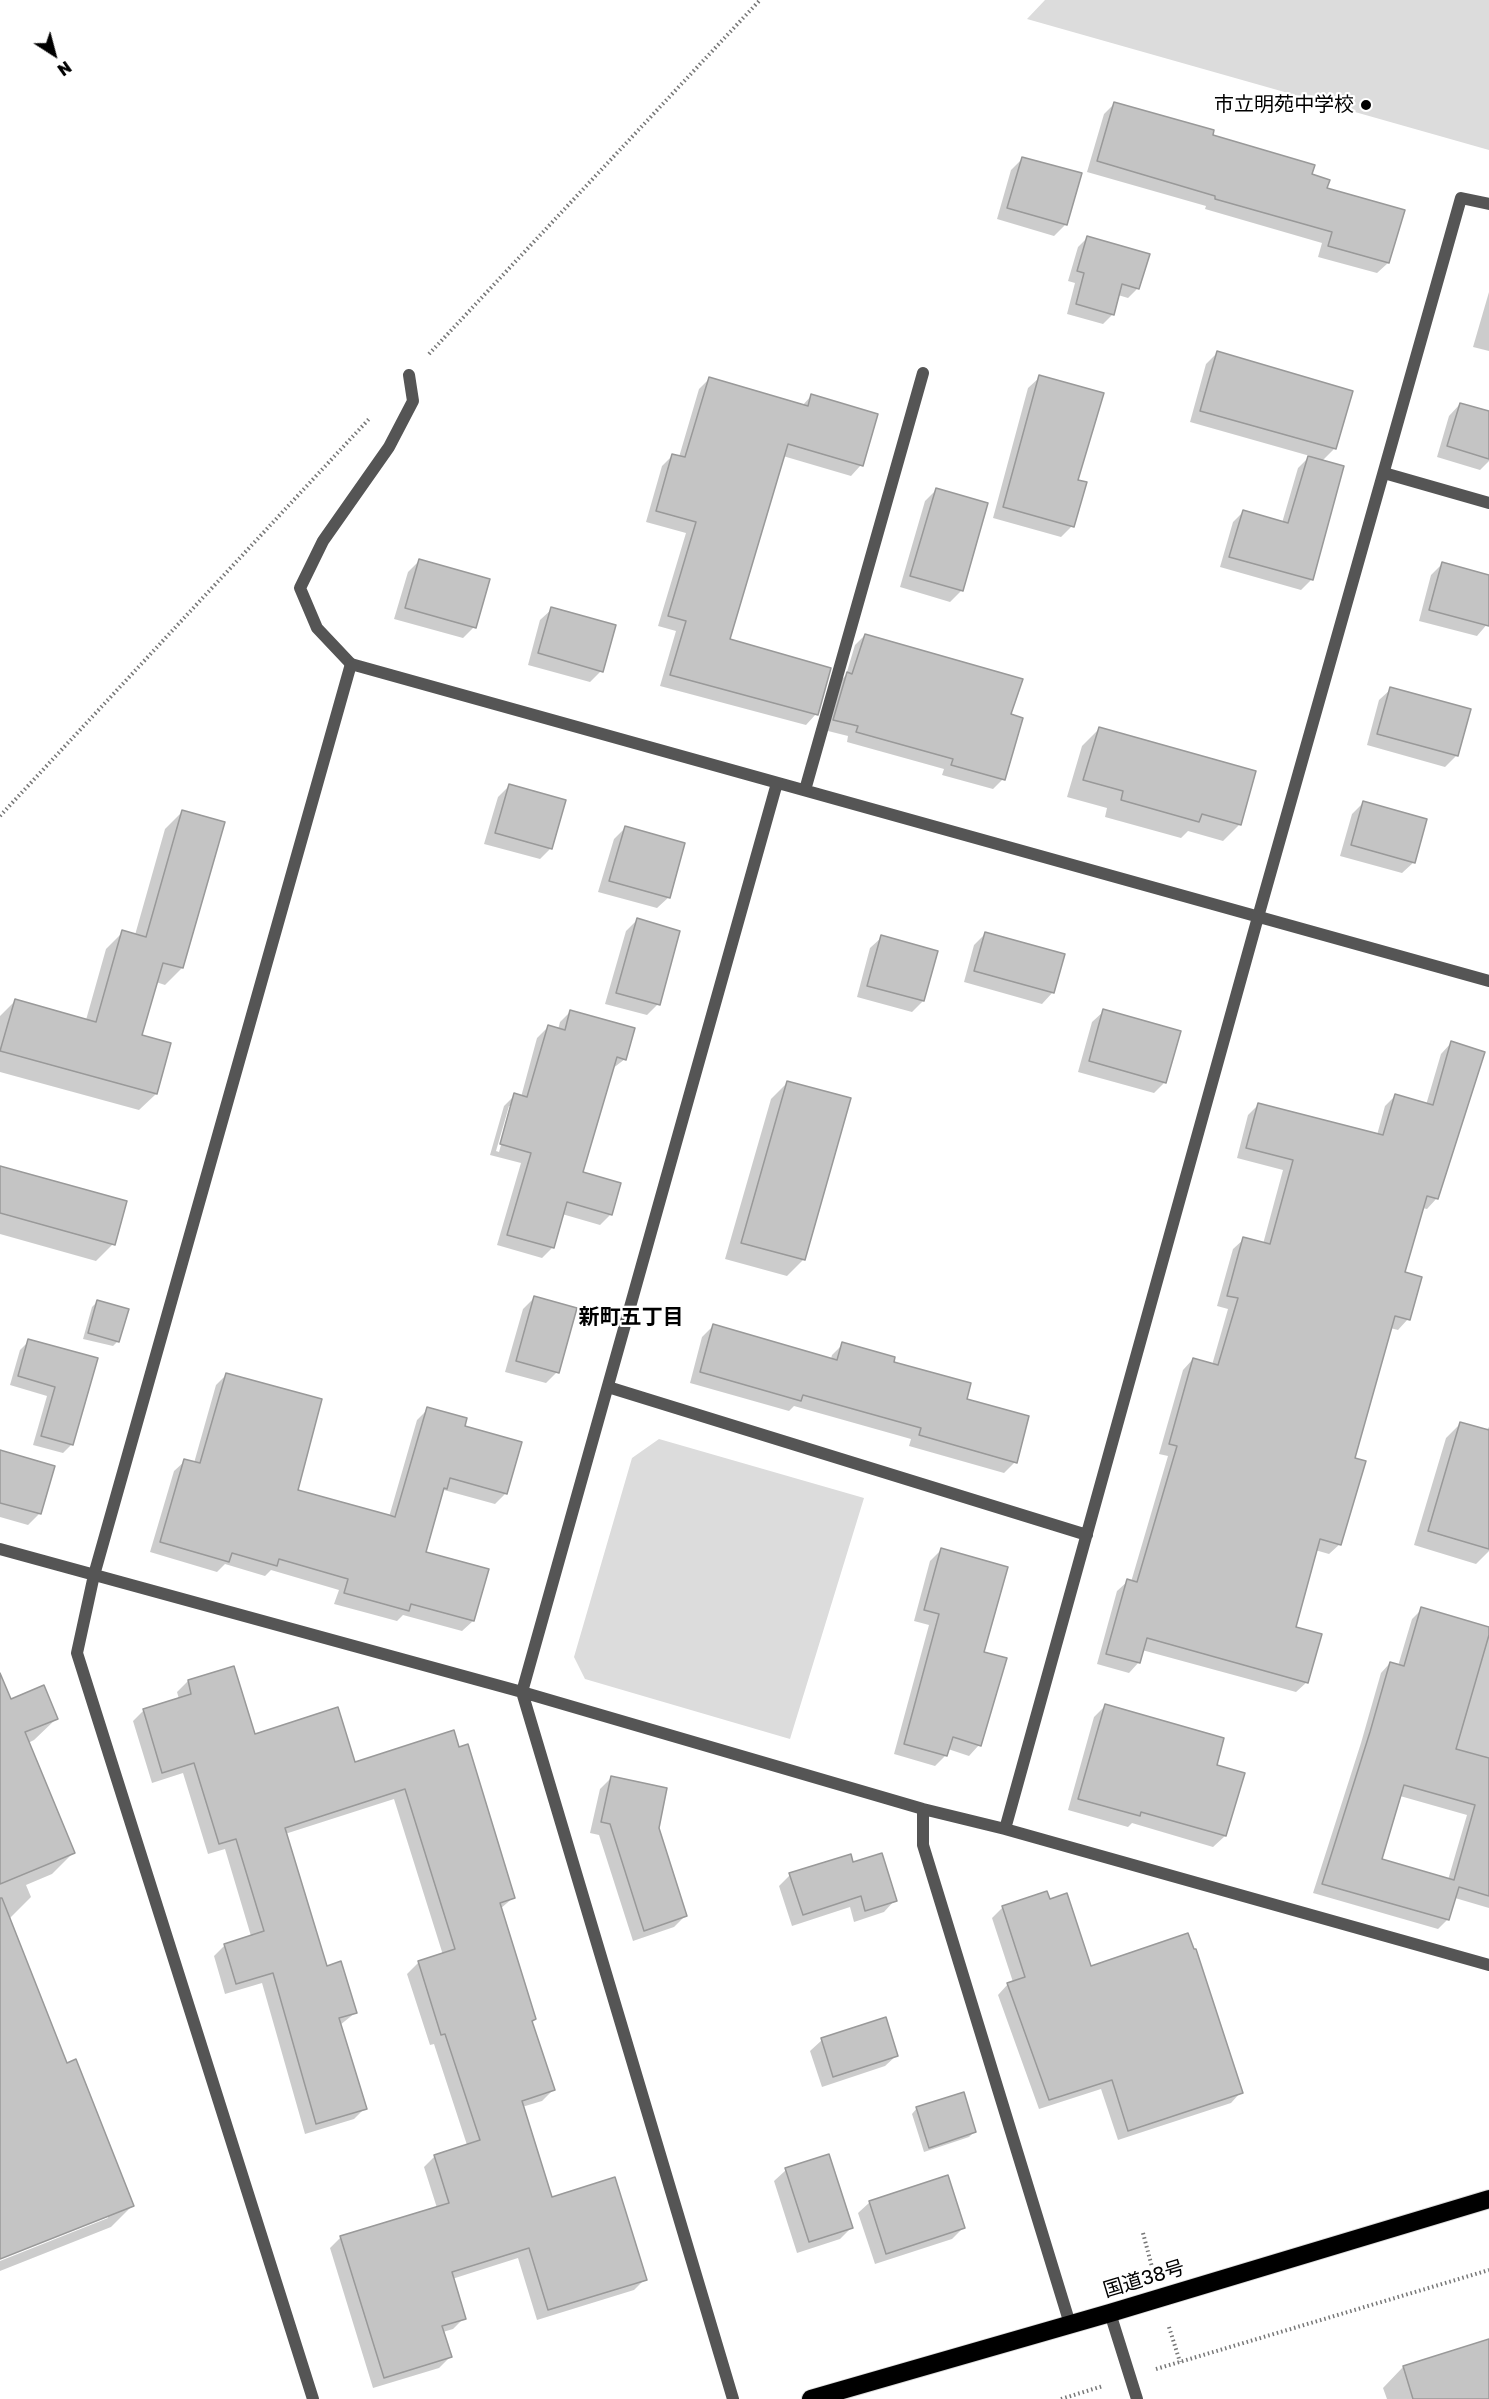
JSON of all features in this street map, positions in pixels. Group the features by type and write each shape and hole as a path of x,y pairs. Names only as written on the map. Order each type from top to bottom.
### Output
{"highway":[{"name":"国道38号","path":"811,2399 1110,2313 1489,2199"}],"street":[{"path":"1005,1829 1258,917 1461,198 1489,204"},
{"path":"805,790 923,374"},
{"path":"410,375 413,401 388,447 323,541 300,588 317,628 351,664 1489,981"},
{"path":"1384,473 1489,503"},
{"path":"313,2399 77,1653 94,1575 351,664"},
{"path":"733,2399 522,1692 777,783"},
{"path":"608,1387 1087,1535"},
{"path":"0,1549 522,1692 923,1809 1005,1829 1489,1965"},
{"path":"923,1809 924,1845 1070,2324"},
{"path":"1110,2313 1137,2399"}],"path":[{"path":"1061,2399 1489,2270"}],"shaded area":[{"name":"市立明苑中学校","path":"1045,0 1489,0 1489,150 1027,19"},
{"path":"659,1439 864,1498 790,1739 585,1679 574,1657 632,1458"}],"building":[{"path":"1114,102 1214,130 1213,135 1315,165 1312,174 1330,180 1327,188 1405,210 1389,263 1328,246 1332,232 1215,199 1215,196 1097,161"},
{"path":"1022,157 1082,173 1067,225 1007,208"},
{"path":"1087,236 1150,254 1139,289 1122,284 1114,315 1076,304 1084,273 1077,271"},
{"path":"1217,351 1353,391 1336,449 1200,411"},
{"path":"1039,375 1104,393 1078,480 1087,482 1074,527 1003,507"},
{"path":"709,377 808,406 811,394 878,414 863,466 788,444 730,639 831,668 818,715 670,675 686,621 668,616 696,522 656,511 672,454 685,457"},
{"path":"1460,403 1489,411 1489,459 1447,446"},
{"path":"1308,456 1344,466 1313,580 1229,557 1243,510 1288,523"},
{"path":"936,488 988,503 963,591 910,576"},
{"path":"419,559 490,579 476,628 405,608"},
{"path":"1442,562 1489,575 1489,626 1429,610"},
{"path":"551,607 616,625 603,672 538,653"},
{"path":"865,634 1023,679 1011,714 1023,718 1005,780 951,765 953,759 856,732 858,726 833,720 847,672 852,674"},
{"path":"1390,687 1471,709 1458,756 1377,734"},
{"path":"1099,727 1256,771 1241,825 1202,814 1199,822 1121,800 1123,791 1083,780"},
{"path":"509,784 566,800 552,849 495,833"},
{"path":"1363,801 1427,819 1415,863 1351,845"},
{"path":"182,810 225,822 183,968 163,963 142,1035 171,1043 157,1094 0,1051 15,999 96,1022 122,930 146,937"},
{"path":"625,826 685,843 670,898 609,881"},
{"path":"637,918 680,931 660,1005 616,993"},
{"path":"985,932 1065,954 1054,993 974,971"},
{"path":"881,935 938,951 924,1001 867,986"},
{"path":"1103,1009 1181,1031 1166,1083 1089,1061"},
{"path":"570,1010 635,1028 626,1060 617,1057 583,1172 621,1183 612,1215 567,1202 554,1248 507,1235 531,1153 500,1144 514,1093 527,1097 548,1025 565,1030"},
{"path":"1451,1041 1485,1052 1438,1199 1427,1196 1405,1272 1422,1277 1410,1320 1395,1316 1355,1458 1366,1461 1341,1545 1320,1539 1296,1627 1322,1634 1308,1683 1147,1638 1140,1663 1106,1654 1127,1579 1137,1582 1177,1446 1169,1444 1193,1358 1218,1365 1238,1298 1227,1296 1243,1237 1270,1244 1293,1160 1246,1148 1258,1103 1383,1135 1395,1094 1433,1105"},
{"path":"787,1081 851,1098 805,1260 741,1243"},
{"path":"0,1166 127,1201 115,1245 0,1213"},
{"path":"534,1296 577,1308 559,1373 516,1361"},
{"path":"97,1300 129,1309 119,1342 88,1333"},
{"path":"713,1324 837,1360 842,1342 895,1357 894,1362 971,1383 967,1399 1029,1416 1017,1463 919,1435 921,1428 803,1395 801,1401 700,1372"},
{"path":"28,1339 98,1358 73,1445 41,1436 55,1387 18,1376"},
{"path":"226,1373 322,1399 298,1490 395,1517 427,1407 467,1418 465,1426 522,1442 507,1494 450,1478 447,1489 444,1488 426,1552 489,1569 474,1621 411,1604 409,1611 344,1593 348,1579 279,1559 277,1566 232,1553 229,1562 160,1542 184,1459 200,1463"},
{"path":"1460,1422 1489,1430 1489,1549 1428,1531"},
{"path":"0,1450 55,1466 41,1514 0,1503"},
{"path":"941,1548 1008,1567 984,1652 1007,1658 981,1746 953,1737 947,1756 904,1744 939,1614 924,1610"},
{"path":"1421,1607 1489,1627 1489,1635 1456,1749 1489,1758 1489,1896 1459,1887 1449,1920 1322,1884 1390,1662 1404,1666","holes":["1404,1785 1475,1805 1454,1880 1382,1859"]},
{"path":"234,1666 255,1734 338,1707 355,1762 454,1730 459,1747 468,1744 515,1898 500,1903 536,2019 532,2021 555,2090 522,2101 552,2197 615,2177 647,2280 548,2310 529,2248 452,2272 466,2319 442,2326 452,2357 384,2378 340,2236 449,2203 434,2155 480,2140 445,2034 441,2035 418,1961 455,1949 405,1789 285,1828 327,1966 341,1961 357,2013 339,2018 367,2109 316,2124 273,1973 236,1984 224,1944 264,1931 236,1839 219,1844 194,1763 162,1773 143,1709 191,1694 188,1680"},
{"path":"0,1673 11,1699 44,1685 58,1719 25,1732 75,1853 0,1884"},
{"path":"1105,1704 1224,1738 1217,1765 1245,1773 1226,1836 1141,1812 1140,1816 1078,1799"},
{"path":"611,1776 667,1788 659,1828 687,1916 644,1931 610,1824 601,1822"},
{"path":"882,1853 897,1901 865,1911 861,1896 803,1915 789,1873 851,1854 853,1862"},
{"path":"1047,1891 1050,1899 1067,1893 1091,1966 1188,1933 1196,1949 1243,2093 1128,2131 1112,2080 1049,2100 1007,1983 1025,1977 1002,1906"},
{"path":"0,1898 2,1898 67,2063 76,2059 134,2206 0,2259"},
{"path":"886,2017 898,2056 833,2077 821,2038"},
{"path":"964,2092 976,2132 929,2148 916,2107"},
{"path":"829,2154 853,2228 809,2242 785,2168"},
{"path":"948,2175 965,2228 886,2254 869,2201"},
{"path":"1489,2339 1489,2399 1413,2399 1403,2366"}],"place":[{"name":"市立明苑中学校","path":"1366,105"}],"district":[{"name":"新町五丁目","path":"631,1317"}]}
